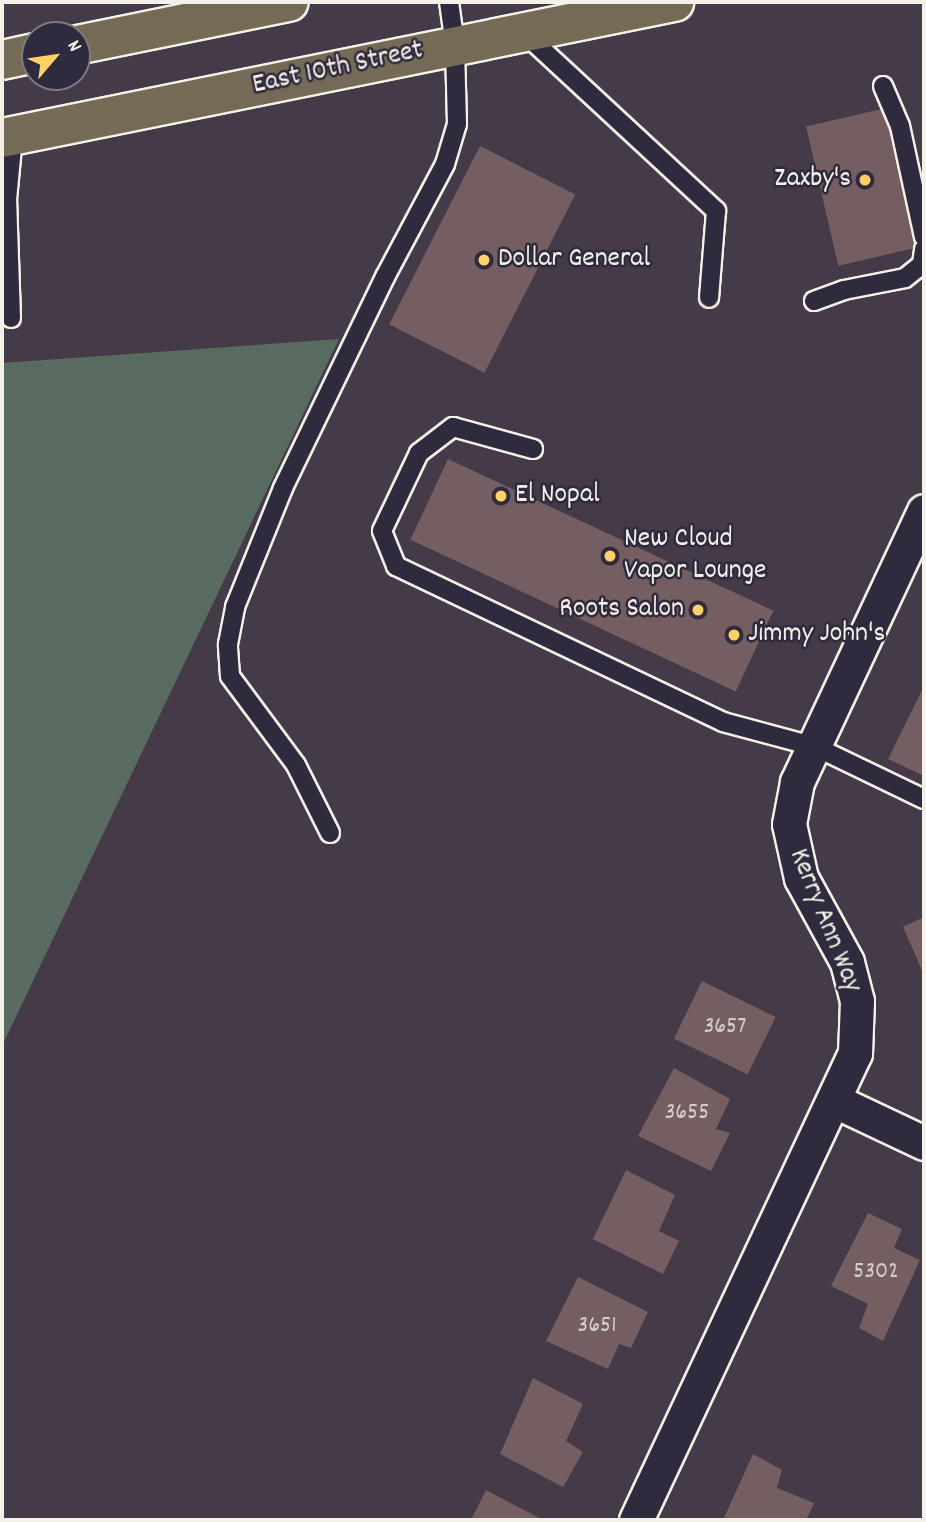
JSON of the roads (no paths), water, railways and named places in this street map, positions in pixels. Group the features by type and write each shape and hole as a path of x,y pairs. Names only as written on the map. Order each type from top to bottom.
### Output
{"main road":[{"path":"91,42 289,2"},
{"name":"East 10th Street","path":"7,137 674,2"},
{"path":"2,60 21,56"}],"street":[{"name":"Kerry Ann Way","path":"636,1520 855,1054 857,1001 846,962 802,878 789,824 797,782 816,747 924,512"},
{"path":"835,1101 924,1143"}],"lane":[{"path":"330,833 296,765 230,676 228,644 235,607 283,488 385,276 445,164 457,124 455,45 449,2"},
{"path":"524,33 716,211 709,298"},
{"path":"883,86 900,126 924,237"},
{"path":"7,137 11,318"},
{"path":"814,301 844,290 905,278 922,264 924,249"},
{"path":"533,449 453,427 419,453 382,531 396,566 723,722 816,747 924,799"}],"place":[{"name":"Zaxby's","path":"865,180"},
{"name":"Dollar General","path":"484,260"},
{"name":"El Nopal","path":"501,496"},
{"name":"New Cloud Vapor Lounge","path":"610,556"},
{"name":"Roots Salon","path":"698,610"},
{"name":"Jimmy John's","path":"734,635"}]}
